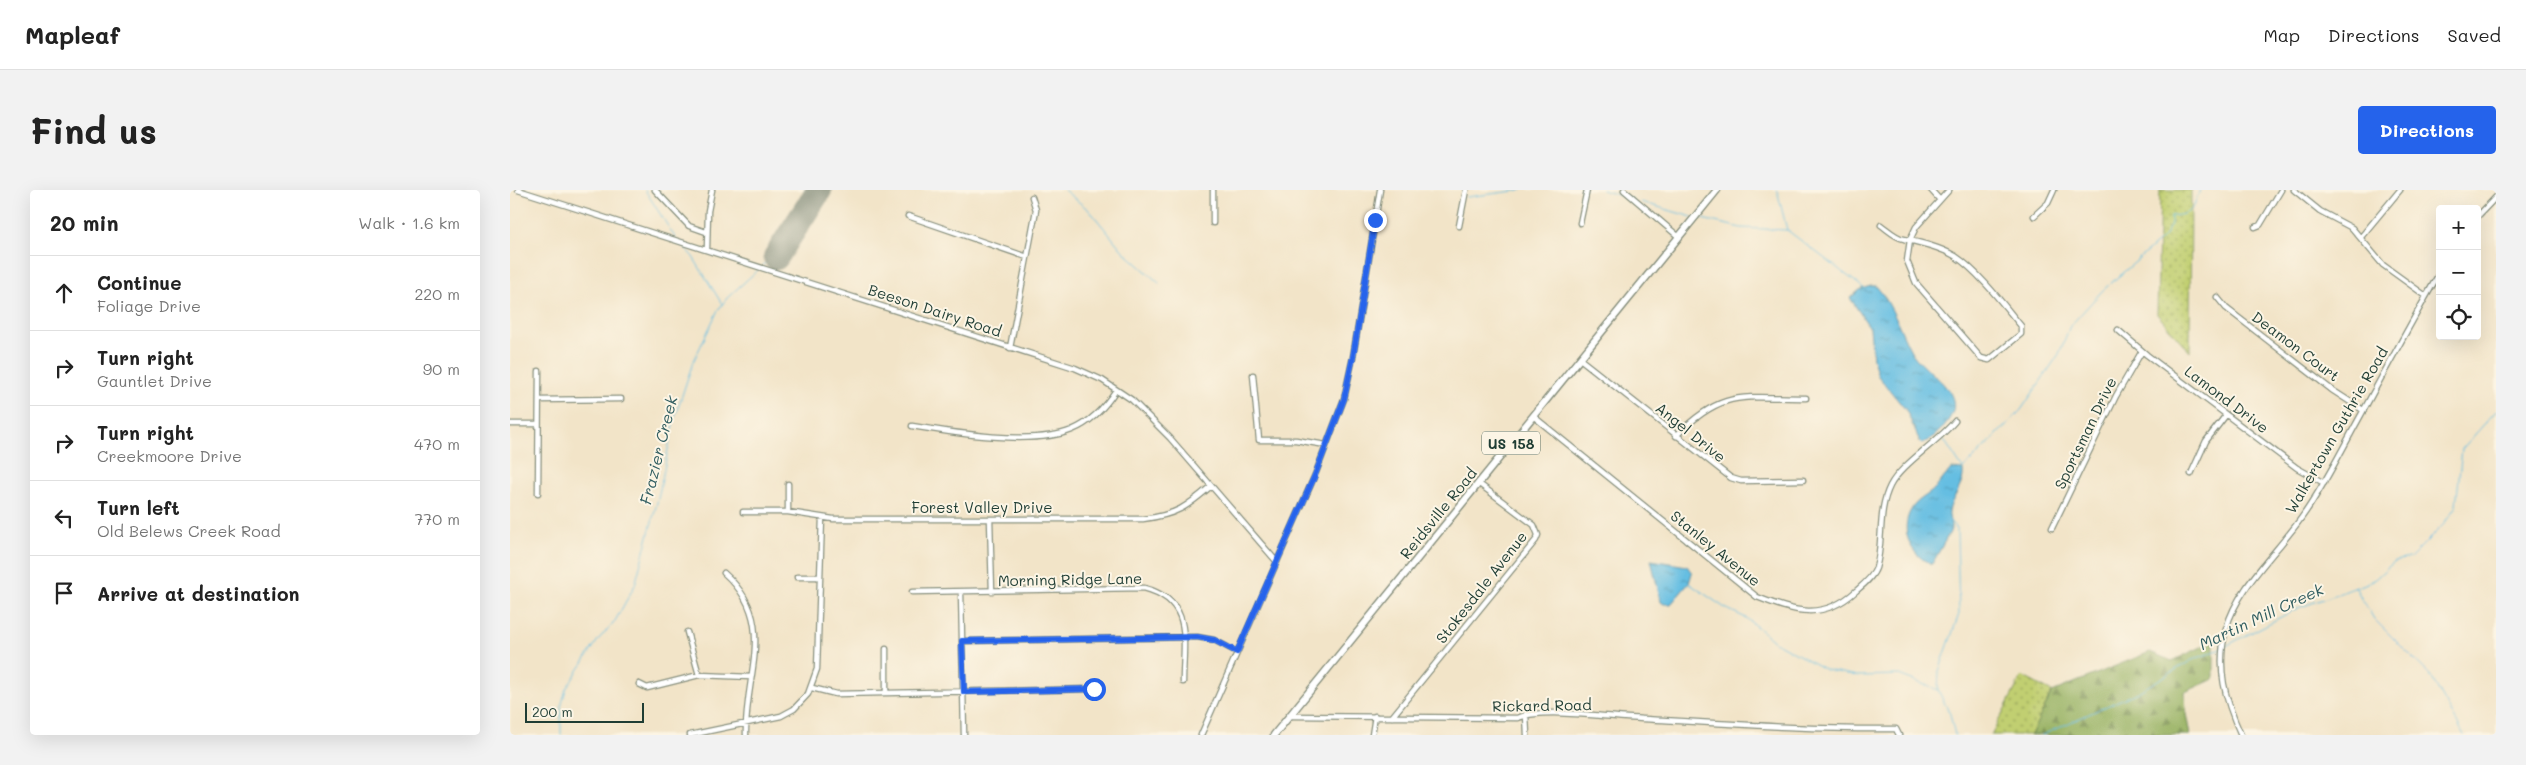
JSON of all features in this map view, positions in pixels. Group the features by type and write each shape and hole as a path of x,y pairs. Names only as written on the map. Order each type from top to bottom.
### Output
{"highway":[{"name":"Reidsville Road","path":"1274,735 1717,190"}],"street":[{"name":"Beeson Dairy Road","path":"518,190 1075,368 1102,380 1132,400 1170,438 1277,562"},
{"path":"655,190 689,226 706,232"},
{"path":"707,249 706,232 712,190"},
{"path":"1213,190 1214,223"},
{"path":"1201,735 1277,562 1344,399 1353,357 1380,190"},
{"path":"1459,226 1466,190"},
{"path":"1580,223 1587,190"},
{"path":"1624,190 1678,238"},
{"path":"1931,190 1939,199"},
{"path":"1881,225 1902,239 1910,240 1937,248 1956,257 1975,274 2021,326 2021,334 1989,360 1981,358 1916,283 1908,261 1910,240 1916,227 1949,190"},
{"path":"2034,216 2048,203 2054,190"},
{"path":"2255,227 2260,225 2281,190"},
{"path":"2294,190 2320,211 2345,222 2361,237 2382,266 2426,296"},
{"path":"2361,237 2400,190"},
{"path":"1010,348 1036,210 1032,197"},
{"path":"2481,213 2496,197"},
{"path":"908,216 1027,257"},
{"name":"Walkertown Guthrie Road","path":"2241,735 2222,686 2222,648 2226,628 2240,597 2302,517 2324,483 2436,279"},
{"name":"Deamon Court","path":"2218,297 2226,308 2310,374 2364,410"},
{"name":"Lamond Drive","path":"2118,330 2142,351 2297,468 2324,483"},
{"name":"Sportsman Drive","path":"2052,528 2116,396 2142,351"},
{"name":"Angel Drive","path":"1580,359 1731,478 1741,481 1803,480"},
{"path":"538,493 540,371"},
{"path":"1252,375 1259,440 1296,440 1326,446"},
{"path":"912,426 974,436 1049,436 1071,430 1088,422 1104,409 1116,390"},
{"path":"1676,436 1696,416 1723,401 1736,398 1806,398"},
{"path":"539,400 621,399"},
{"path":"2191,474 2206,441 2226,415"},
{"name":"Stanley Avenue","path":"1533,416 1757,597 1798,611 1810,612 1823,610 1841,603 1868,581 1876,569 1882,508 1891,484 1955,421"},
{"path":"510,424 538,424"},
{"path":"788,484 788,512"},
{"name":"Stokesdale Avenue","path":"1392,717 1536,540 1538,535 1534,525 1478,484"},
{"name":"Forest Valley Drive","path":"743,512 788,512 822,518 990,519 1163,516 1188,507 1211,486"},
{"path":"690,735 774,719 787,714 799,705 812,688 817,669 822,518"},
{"path":"990,519 992,592"},
{"path":"724,573 740,589 752,613 755,639 746,735"},
{"path":"797,577 820,577"},
{"name":"Morning Ridge Lane","path":"912,592 1144,588 1160,593 1176,607 1181,621 1183,682"},
{"path":"961,592 964,735"},
{"path":"687,632 699,675"},
{"path":"962,641 1197,637 1214,640 1237,652"},
{"path":"886,649 886,692"},
{"path":"639,684 647,688 699,675 751,677"},
{"path":"812,688 828,693 844,694 1094,689"},
{"path":"1526,714 1527,735"},
{"name":"Rickard Road","path":"1289,716 1518,718 1526,714 1825,728 1896,729 1899,735"},
{"path":"1372,735 1374,716"}],"green space":[{"path":"2160,190 2191,190 2190,352 2157,314"},
{"path":"2214,641 2214,679 2185,692 2186,714 2190,735 2031,735 2052,692 2150,652 2172,661"},
{"path":"2022,676 2052,692 2031,735 1991,735"}],"water":[{"path":"1876,286 1887,301 1911,351 1942,383 1953,401 1953,411 1947,422 1939,432 1921,444 1906,410 1878,376 1873,359 1870,328 1850,298 1861,289"},
{"path":"1951,469 1963,470 1962,481 1950,507 1950,532 1932,564 1918,555 1913,549 1909,542 1906,526 1915,504 1934,490"},
{"path":"1651,560 1687,566 1692,573 1689,583 1671,604 1661,602"}],"waterway":[{"path":"645,190 676,239"},
{"name":"Frazier Creek","path":"763,265 790,241 817,190"},
{"path":"1064,190 1090,211 1123,251 1159,283"},
{"path":"1467,197 1522,190"},
{"path":"1602,190 1632,199"},
{"path":"1777,190 1787,230 1865,289"},
{"path":"1963,469 2021,410 2059,354 2070,326 2102,291 2164,237 2171,224 2171,216 2184,214 2191,210 2200,190"},
{"path":"1641,202 1692,217"},
{"path":"1698,218 1741,228 1787,230"},
{"path":"682,245 693,257 722,304"},
{"name":"Frazier Creek","path":"561,735 561,707 566,689 598,640 615,621 635,585 658,499 674,420 693,362 718,310 727,298 760,268"},
{"name":"Martin Mill Creek","path":"2224,647 2298,608 2365,584 2375,579 2395,561 2410,558 2444,524 2456,506 2462,449 2496,411"},
{"path":"1942,437 1963,469"},
{"path":"1949,520 1957,529 1959,614 1939,671 1938,690 1950,714 1955,735"},
{"path":"1687,582 1725,608 1746,618 1775,642 1826,670 1857,676 1899,675 1938,690"},
{"path":"2355,587 2374,619 2430,675 2464,735"},
{"name":"Martin Mill Creek","path":"2042,735 2138,692 2192,660 2221,649"}],"runway":[{"path":"776,257 819,190"}],"route":[{"path":"1094,689 964,692 962,641 1197,637 1214,640 1237,652 1315,475 1344,399 1353,357 1375,220"}]}
